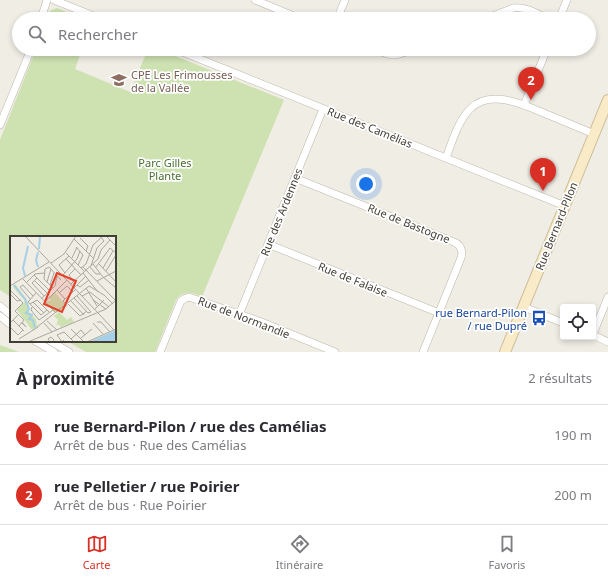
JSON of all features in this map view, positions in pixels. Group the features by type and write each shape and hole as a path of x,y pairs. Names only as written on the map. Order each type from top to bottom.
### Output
{"main road":[{"name":"Rue Bernard-Pilon","path":"505,352 608,100"}],"street":[{"path":"43,12 47,0"},
{"path":"54,0 84,12"},
{"path":"255,0 265,2 286,12"},
{"path":"340,12 345,0"},
{"path":"562,12 567,0"},
{"path":"503,12 517,7 532,12"},
{"path":"0,125 28,56"},
{"name":"Rue des Camélias","path":"193,56 564,206"},
{"path":"524,105 544,56"},
{"path":"446,158 463,118 474,105 494,99 524,105 594,134"},
{"name":"Rue des Ardennes","path":"239,315 323,108"},
{"name":"Rue de Bastogne","path":"295,178 459,245 462,250 462,258 423,352"},
{"name":"Rue de Falaise","path":"268,244 439,313"},
{"path":"596,327 608,297"},
{"name":"Rue de Normandie","path":"160,352 180,303 186,298 194,298 259,321 335,352"},
{"path":"0,306 10,314"},
{"path":"524,307 560,322"},
{"path":"0,316 10,324"},
{"path":"596,336 608,342"},
{"path":"37,342 54,352"},
{"path":"52,342 69,352"}],"green space":[{"path":"57,8 67,12 50,12"},
{"name":"Parc Gilles Plante","path":"33,56 80,56 75,69 130,92 145,56 175,56 284,100 202,297 195,294 185,293 176,300 155,352 86,352 69,342 116,342 116,236 10,236 10,296 0,290 0,140"},
{"path":"0,345 19,352 0,352"}],"place":[{"name":"CPE Les Frimousses de la Vallée","path":"119,80"},
{"name":"rue Pelletier / rue Poirier","path":"531,100"},
{"name":"rue Bernard-Pilon / rue des Camélias","path":"543,191"},
{"name":"rue Bernard-Pilon / rue Dupré","path":"539,318"}]}
